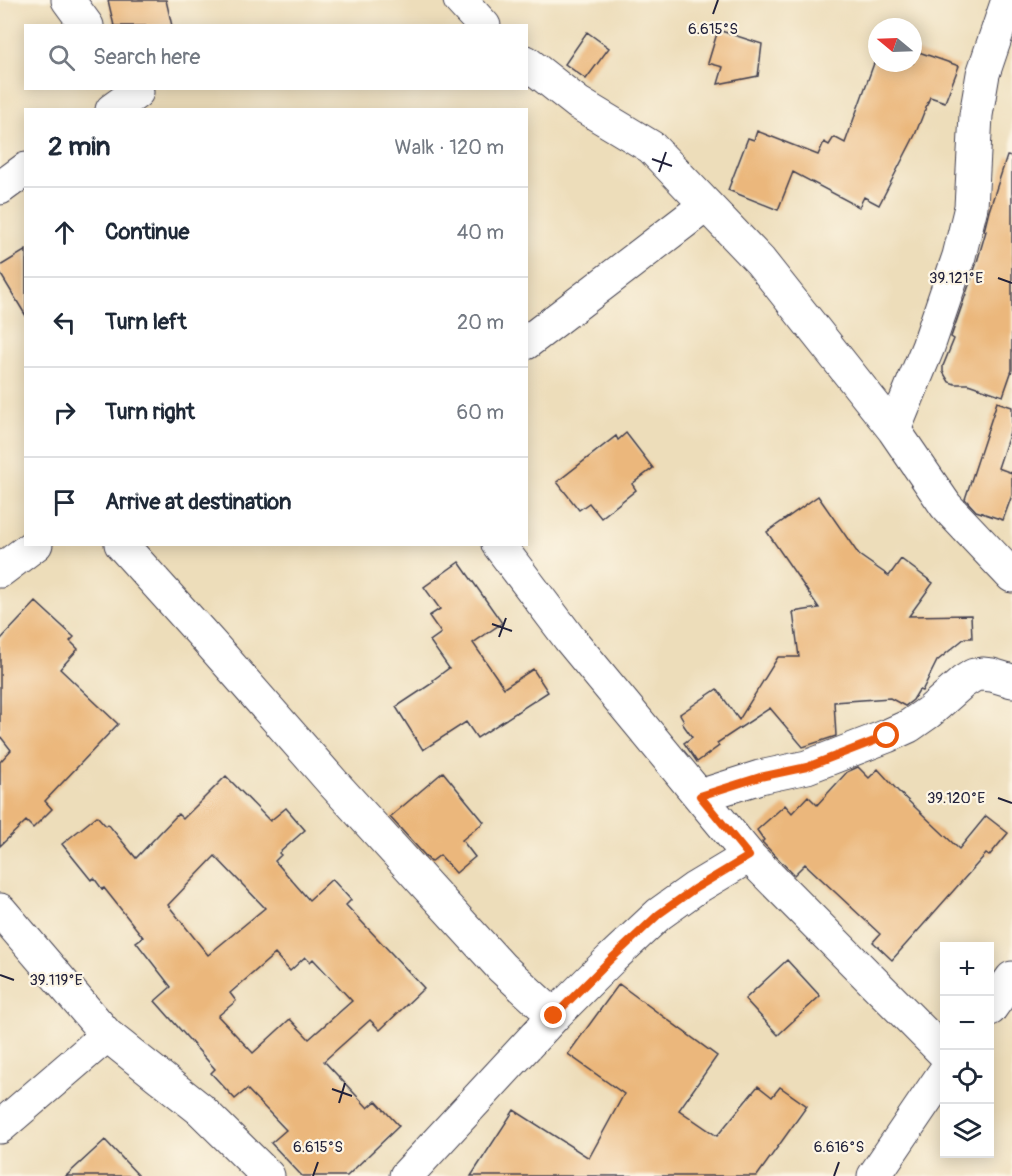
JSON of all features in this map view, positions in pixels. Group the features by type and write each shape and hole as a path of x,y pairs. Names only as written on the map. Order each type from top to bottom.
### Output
{"street":[{"path":"68,0 86,24"},
{"path":"460,0 482,24"},
{"path":"894,430 928,347 959,256 971,207 976,116 983,74 1008,0"},
{"path":"528,64 578,103 651,147 760,261 894,430 946,506 1012,576"},
{"path":"0,188 24,170"},
{"path":"528,341 706,205"},
{"path":"0,571 33,546"},
{"path":"123,546 334,784 501,967 554,1016"},
{"path":"500,546 569,638 749,856 942,1050"},
{"path":"700,796 760,777 807,767 887,736 909,726 974,675 992,675 1012,681"},
{"path":"406,1176 554,1016 659,914 694,889 749,856"},
{"path":"0,910 107,1035 200,1109 268,1176"},
{"path":"994,1004 1012,978"},
{"path":"0,1127 107,1035"},
{"path":"874,1176 940,1080"}],"building":[{"path":"108,0 166,0 172,24 114,24"},
{"path":"718,30 762,44 758,76 718,84 723,67 708,63"},
{"path":"587,32 609,48 586,79 565,64"},
{"path":"922,53 959,66 945,102 930,97 915,135 879,205 864,197 859,207 793,172 778,210 728,190 748,138 754,140 757,131 818,155 824,142 829,145 834,137 845,143 871,72 922,72"},
{"path":"1007,156 1012,157 1012,370 1003,396 968,384 949,382 943,372 943,366 954,339 951,337 977,262 989,211"},
{"path":"24,251 24,313 0,273 0,266"},
{"path":"997,402 1012,407 1012,426 998,468 1012,473 1012,495 1003,520 976,511 965,499"},
{"path":"626,433 653,468 632,484 636,490 601,518 589,503 579,510 557,482 616,436 618,440"},
{"path":"818,496 859,555 889,576 901,559 933,583 909,616 971,615 972,638 965,638 937,661 922,691 919,690 913,700 905,706 890,698 834,702 836,736 803,747 770,708 717,743 719,746 697,762 684,743 692,737 682,723 684,721 680,714 717,689 739,720 778,657 799,657 793,612 819,608 767,532"},
{"path":"459,562 502,623 473,643 504,688 533,669 548,692 477,738 466,722 423,750 396,707 434,682 433,680 449,668 430,641 441,633 429,616 440,609 424,587"},
{"path":"36,602 74,637 70,641 78,649 60,669 118,724 45,801 52,809 33,828 26,821 0,846 0,762 11,750 0,736 0,640"},
{"path":"858,767 869,778 878,769 959,849 986,816 1008,833 989,856 986,854 892,960 873,942 880,934 805,864 794,875 762,842 764,840 757,830 785,805 792,813 808,796 817,805 847,772"},
{"path":"443,772 484,822 462,840 475,857 456,873 440,855 431,862 390,817"},
{"path":"226,776 270,821 286,808 305,830 279,853 281,855 275,861 309,900 332,879 351,900 346,905 424,988 380,1030 370,1020 324,1061 368,1108 376,1101 399,1126 347,1176 302,1176 271,1143 286,1130 247,1089 235,1099 211,1073 215,1069 155,1001 171,987 136,942 143,937 104,888 102,889 94,878 91,880 62,844 97,816 106,826 108,824 136,858 178,814 183,819","holes":["215,856 265,908 208,955 168,905","275,954 290,971 305,957 310,962 313,959 352,1001 309,1039 290,1019 253,1053 218,1016 236,1001 230,993"]},
{"path":"787,960 820,996 778,1035 745,999"},
{"path":"619,984 717,1056 679,1110 717,1136 758,1086 772,1097 780,1087 807,1106 757,1176 471,1176 514,1110 589,1158 624,1094 568,1054"},
{"path":"105,1140 139,1176 66,1176"}],"route":[{"path":"554,1016 659,914 694,889 749,856 700,796 760,777 807,767 887,736"}]}
